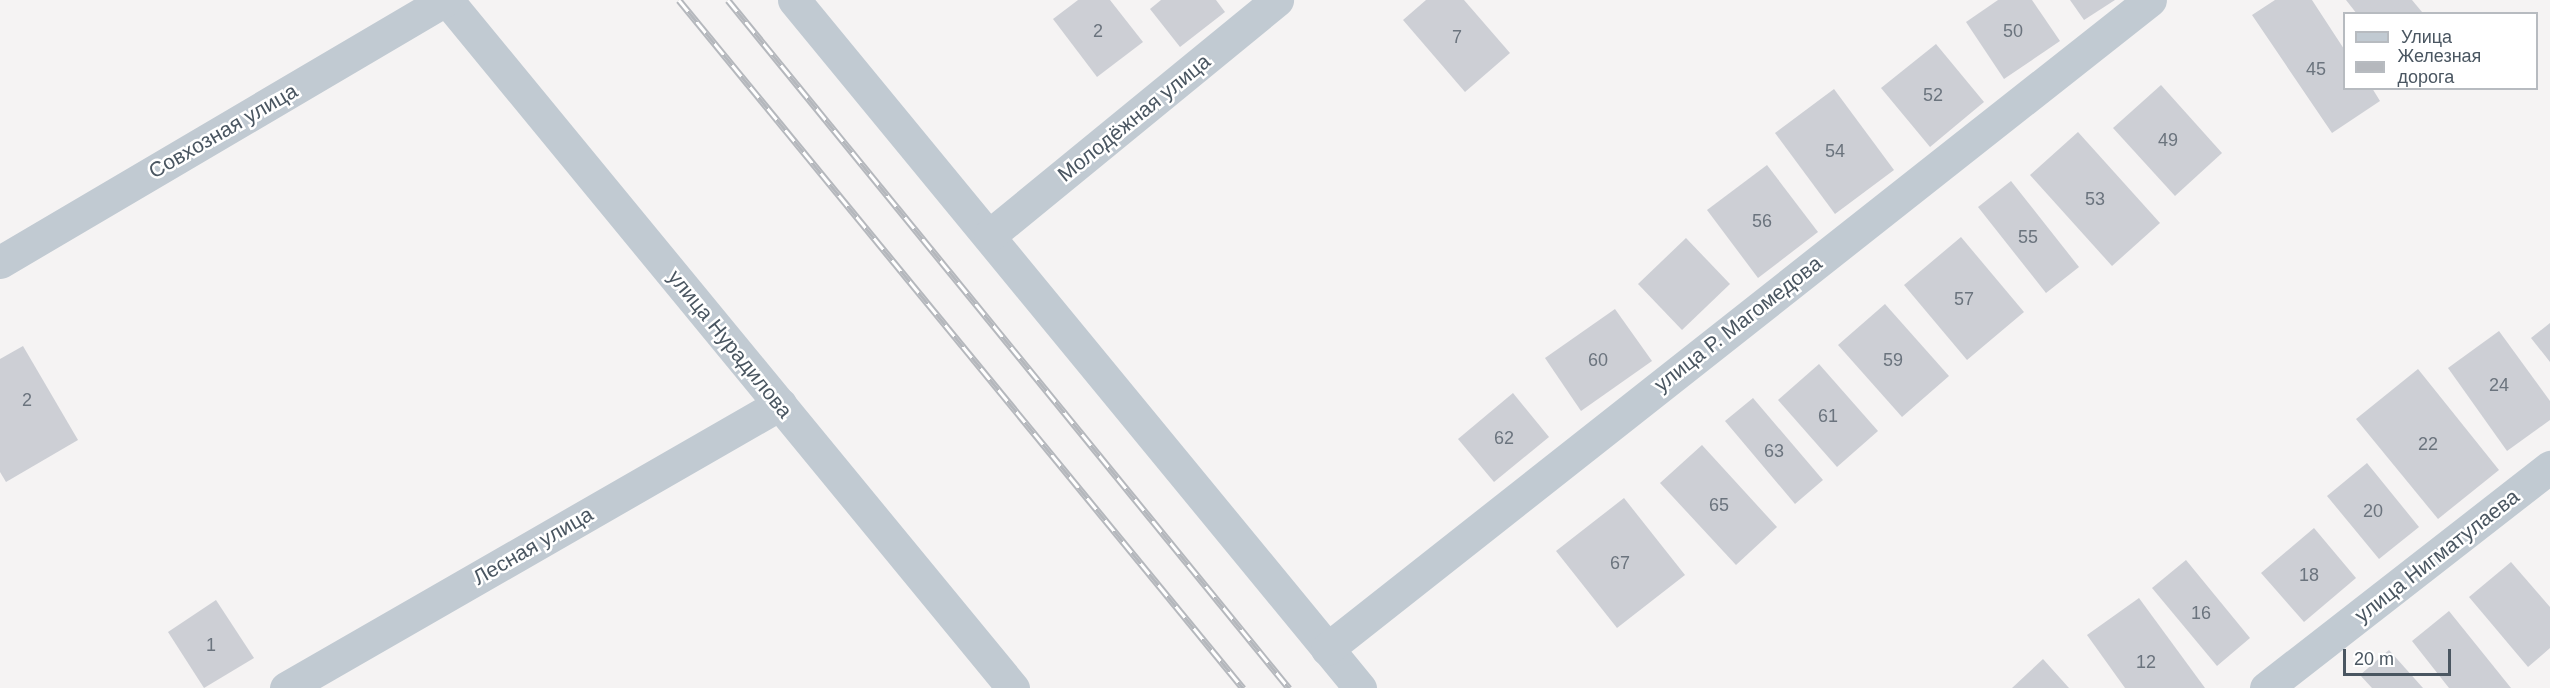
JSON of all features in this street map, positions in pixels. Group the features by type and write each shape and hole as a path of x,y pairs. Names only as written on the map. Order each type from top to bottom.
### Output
{"street":[{"name":"Совхозная улица","path":"0,262 446,0"},
{"name":"улица Нурадилова","path":"446,0 1013,688"},
{"path":"794,0 990,235 1360,688"},
{"name":"Молодёжная улица","path":"990,235 1277,0"},
{"name":"улица Р. Магомедова","path":"1327,649 2150,0"},
{"name":"Лесная улица","path":"286,688 780,405"},
{"name":"улица Нигматулаева","path":"2266,688 2550,467"}],"building":[{"path":"1078,0 1110,0 1143,42 1097,77 1053,19"},
{"path":"1161,0 1216,0 1225,12 1180,47 1150,9"},
{"path":"1426,0 1464,0 1510,53 1465,92 1403,20"},
{"path":"1998,0 2032,0 2060,41 2004,79 1966,22"},
{"path":"2070,0 2115,0 2084,20"},
{"path":"2275,0 2312,0 2343,47 2343,90 2373,90 2380,101 2332,133 2252,15"},
{"path":"2346,0 2412,0 2422,12 2355,12"},
{"path":"1936,44 1984,102 1930,147 1881,88"},
{"path":"2161,85 2222,153 2175,196 2113,128"},
{"path":"1834,89 1894,170 1835,214 1775,133"},
{"path":"2078,132 2160,223 2112,266 2030,175"},
{"path":"1767,165 1818,232 1758,278 1707,210"},
{"path":"2011,181 2079,267 2046,293 1978,207"},
{"path":"1961,237 2024,312 1967,360 1904,285"},
{"path":"1686,238 1730,284 1682,330 1638,284"},
{"path":"1885,304 1949,376 1902,417 1838,345"},
{"path":"1615,309 1652,361 1581,411 1545,358"},
{"path":"2550,323 2550,362 2531,338"},
{"path":"2499,331 2550,401 2550,420 2507,451 2448,368"},
{"path":"23,346 78,440 6,482 0,472 0,359"},
{"path":"1819,364 1878,431 1837,467 1778,400"},
{"path":"2418,369 2499,470 2438,519 2356,419"},
{"path":"1513,393 1549,437 1494,482 1458,439"},
{"path":"1753,398 1823,480 1795,504 1725,421"},
{"path":"1702,445 1777,527 1736,565 1660,483"},
{"path":"2367,463 2419,527 2379,559 2327,496"},
{"path":"1624,498 1685,575 1617,628 1556,551"},
{"path":"2314,528 2356,578 2304,622 2261,573"},
{"path":"2186,560 2250,638 2217,666 2152,588"},
{"path":"2511,562 2550,607 2550,648 2528,667 2469,597"},
{"path":"2139,598 2205,688 2125,688 2087,635"},
{"path":"216,600 254,658 204,688 168,632"},
{"path":"2449,611 2511,688 2449,688 2412,641"},
{"path":"2389,650 2423,688 2372,688 2360,675"},
{"path":"2043,659 2069,688 2012,688"}],"railway":[{"path":"679,0 1243,688"},
{"path":"728,0 1289,688"}]}
